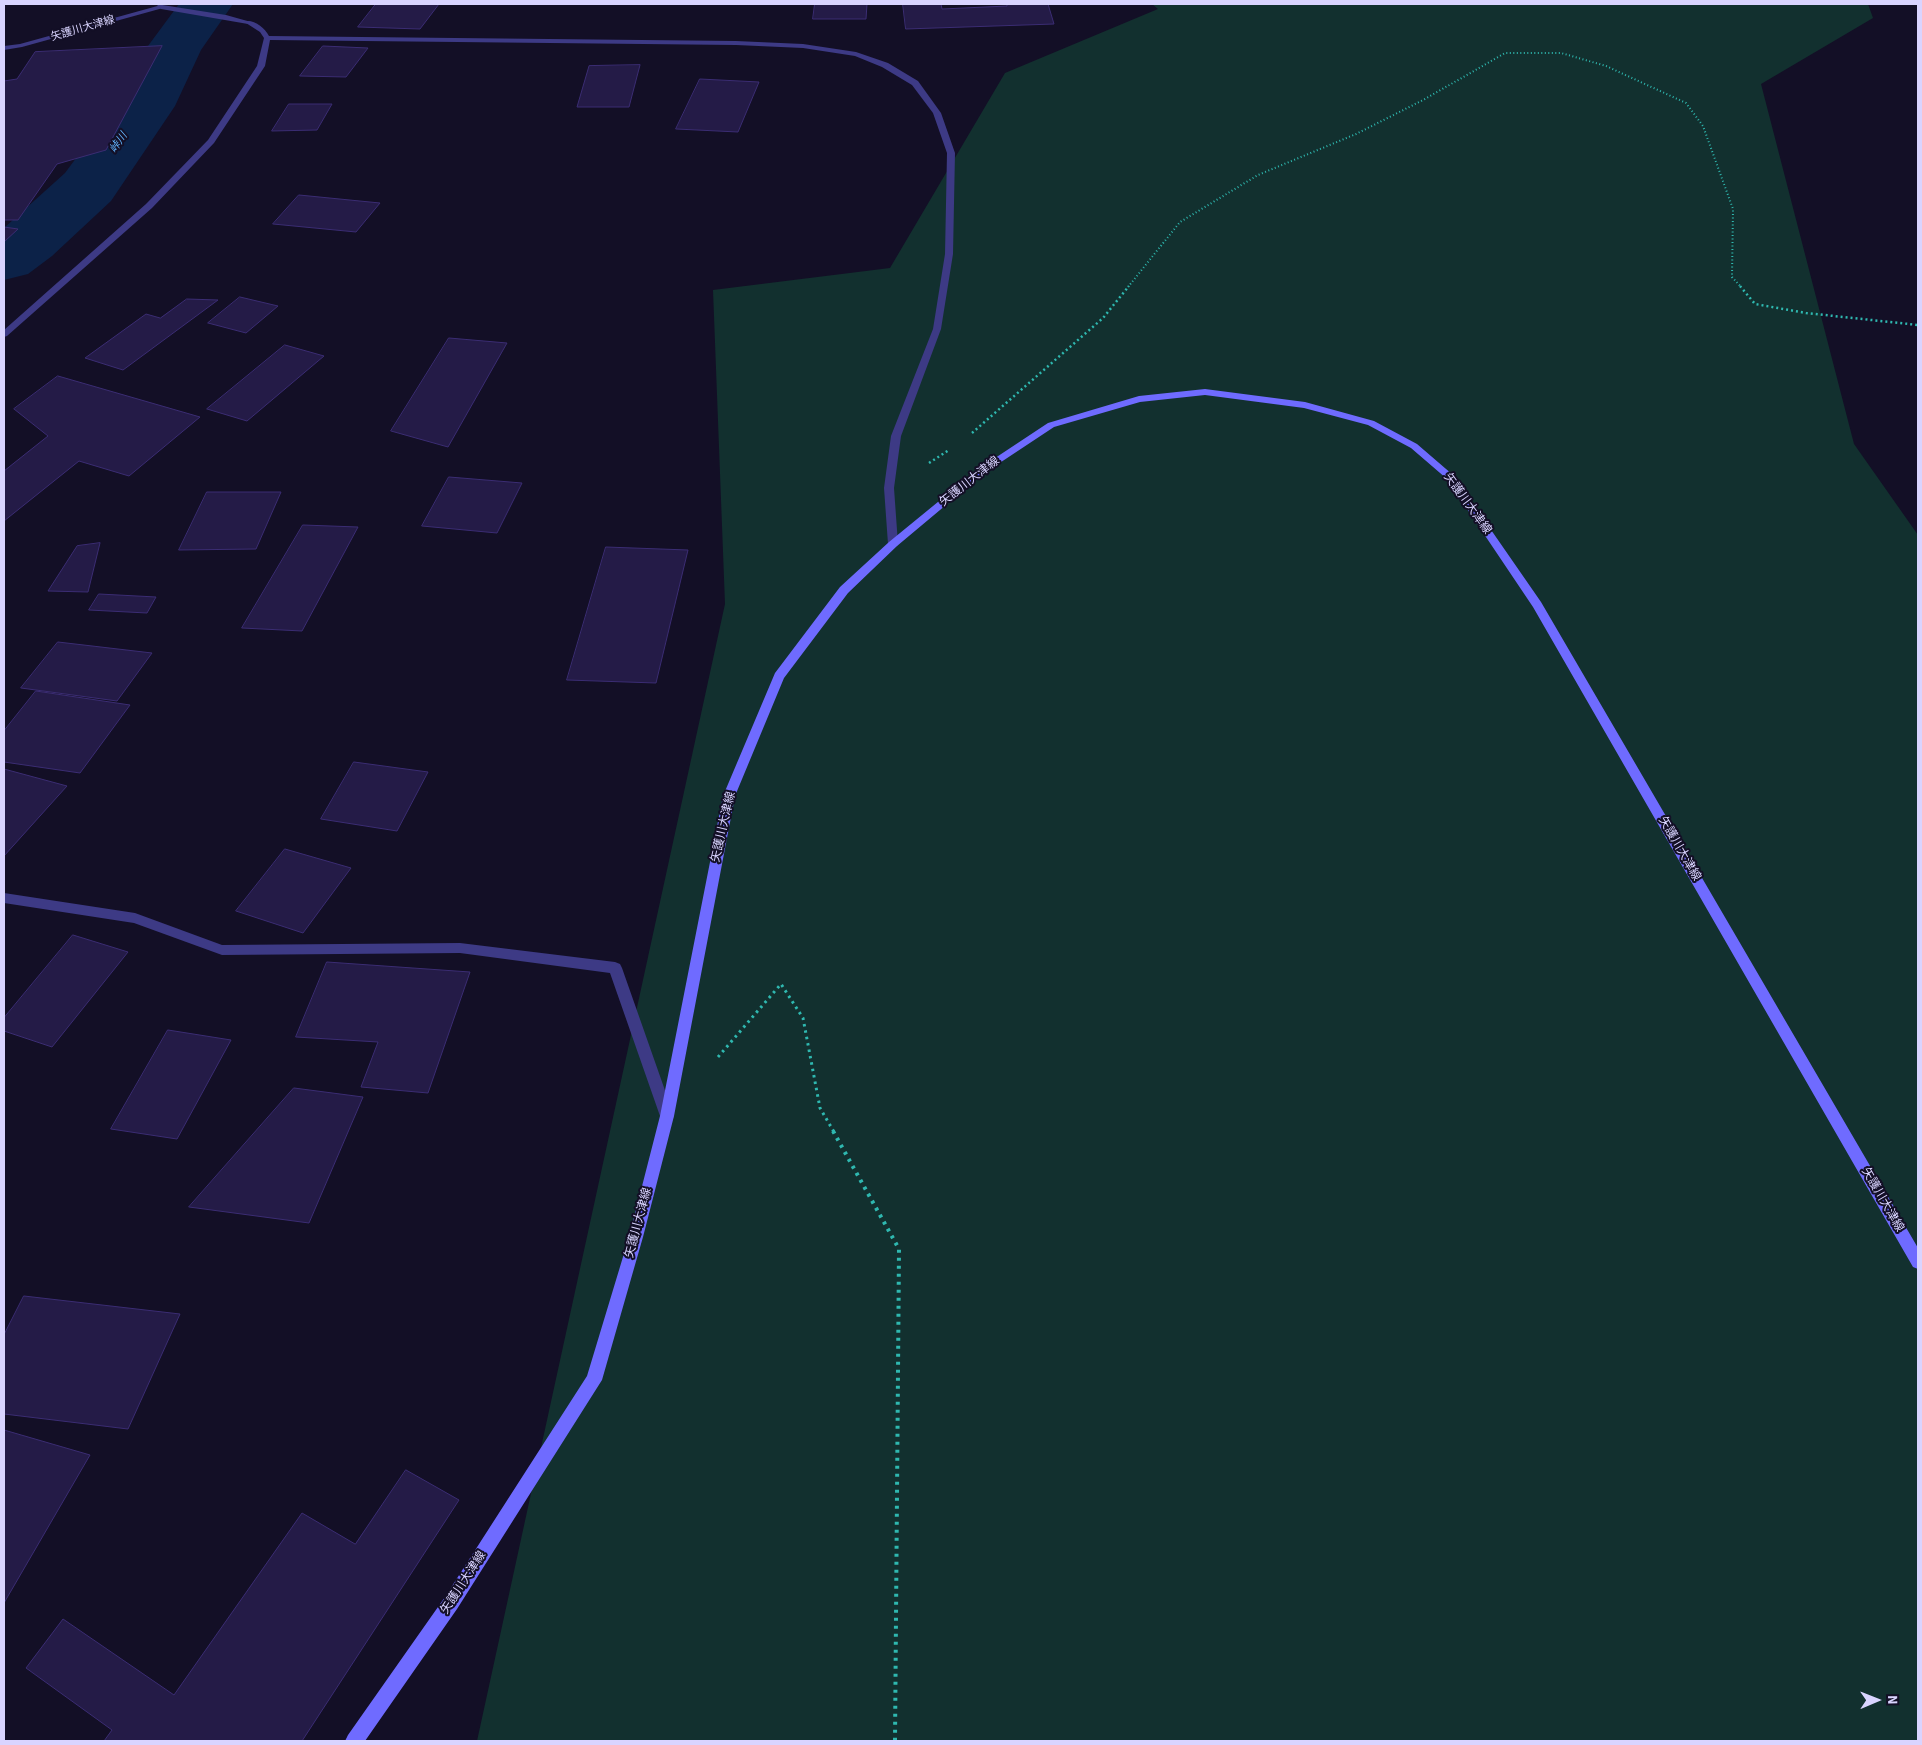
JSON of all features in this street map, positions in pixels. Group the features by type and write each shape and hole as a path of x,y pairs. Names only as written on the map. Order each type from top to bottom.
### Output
{"main road":[{"name":"矢護川大津線","path":"354,1741 451,1603 594,1380 636,1237 667,1116 729,796 779,676 844,590 894,544 980,472 1051,426 1139,399 1205,392 1305,405 1371,424 1414,446 1450,477 1537,605 1918,1262"}],"street":[{"path":"4,334 149,206 211,141 261,66 267,38 263,31 248,22 160,5 143,5"},
{"name":"矢護川大津線","path":"4,48 20,46 160,5"},
{"path":"267,38 736,43 803,46 856,54 885,65 915,83 937,113 951,153 949,254 936,329 896,436 889,488 894,544"},
{"path":"4,898 135,918 222,950 460,948 616,968 667,1116"}],"path":[{"path":"966,439 1103,318 1180,222 1258,175 1356,134 1425,99 1505,53 1561,53 1606,66 1686,103 1703,126 1733,210 1732,277 1755,304 1806,313 1918,325"},
{"path":"889,488 951,449"},
{"path":"711,1065 781,984 803,1018 820,1108 899,1249 895,1741"}],"green space":[{"path":"1152,4 1868,4 1873,18 1761,84 1854,444 1918,535 1918,1741 477,1741 725,604 713,290 890,268 1005,73 1158,9"}],"building":[{"path":"376,4 439,4 420,29 358,27"},
{"path":"815,4 867,4 866,19 813,19"},
{"path":"903,4 941,4 942,9 1007,6 1007,4 1048,4 1054,24 906,29"},
{"path":"162,46 106,150 57,164 18,220 4,220 4,81 17,79 35,52"},
{"path":"323,46 368,48 346,77 300,76"},
{"path":"640,65 629,107 577,107 589,66"},
{"path":"700,79 759,82 738,132 676,129"},
{"path":"289,104 332,104 317,130 272,131"},
{"path":"299,195 380,203 356,232 273,224"},
{"path":"4,227 18,229 4,242"},
{"path":"240,297 278,306 246,333 208,323"},
{"path":"187,299 218,300 123,370 85,358 146,314 160,318"},
{"path":"449,338 507,343 448,447 391,431"},
{"path":"285,345 324,356 247,421 207,409"},
{"path":"58,376 200,417 129,476 79,461 4,521 4,471 48,436 14,409"},
{"path":"449,477 522,483 497,533 422,526"},
{"path":"207,492 281,492 256,549 179,550"},
{"path":"303,525 358,527 302,631 242,628"},
{"path":"100,543 88,592 48,591 77,546"},
{"path":"606,547 688,550 656,683 567,680"},
{"path":"99,594 156,597 147,613 89,610"},
{"path":"58,642 152,653 117,701 21,688"},
{"path":"36,691 130,705 80,773 4,762 4,731"},
{"path":"354,762 428,772 397,831 321,819"},
{"path":"4,769 67,786 4,856"},
{"path":"285,849 351,868 303,933 236,911"},
{"path":"73,935 128,952 52,1047 4,1031 4,1018"},
{"path":"327,962 470,972 428,1093 361,1087 378,1042 296,1037"},
{"path":"168,1030 231,1040 177,1139 111,1129"},
{"path":"294,1088 363,1097 309,1223 189,1207"},
{"path":"24,1296 180,1314 128,1429 4,1414 4,1335"},
{"path":"4,1430 90,1455 4,1603"},
{"path":"406,1470 459,1500 302,1741 104,1741 112,1730 26,1668 63,1619 174,1695 302,1513 355,1544"}],"waterway":[{"name":"峠川","path":"4,260 28,242 88,187 145,106 173,50 206,4"}]}
